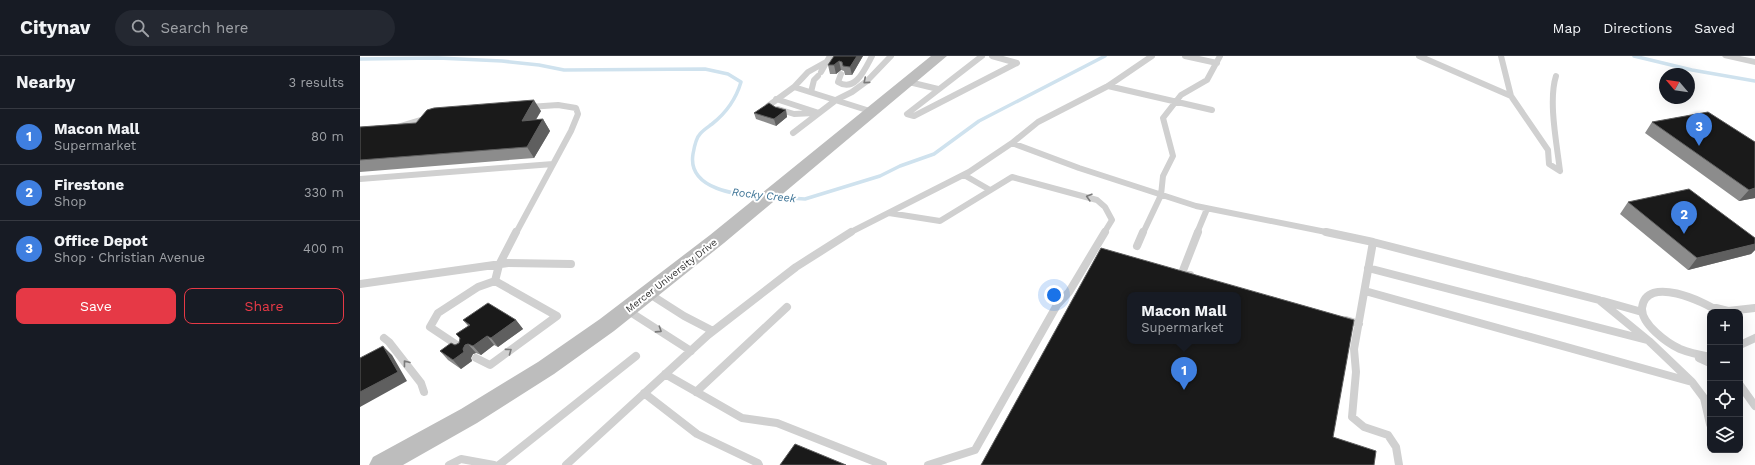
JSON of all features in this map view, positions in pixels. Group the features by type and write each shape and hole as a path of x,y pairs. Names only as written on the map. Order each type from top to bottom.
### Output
{"main road":[{"name":"Mercer University Drive","path":"381,465 469,416 546,368 627,310 717,239 940,56"}],"street":[{"path":"1727,56 1755,62"}],"lane":[{"path":"810,92 817,74 830,56"},
{"path":"841,74 838,82 839,84 847,86 852,85 857,81 872,56"},
{"path":"793,133 836,100 852,92 867,81 891,56"},
{"path":"982,56 907,114 914,116 1017,63 992,56"},
{"path":"566,465 713,332 796,268 842,237 964,175 1012,143 1038,122 1108,86 1152,56"},
{"path":"1185,56 1217,63"},
{"path":"1137,246 1161,195 1163,176 1173,156 1163,118 1173,102 1190,89 1203,84 1207,80 1220,56"},
{"path":"1419,56 1511,96"},
{"path":"1501,56 1511,96 1548,150 1549,164 1560,171 1554,102 1554,79 1556,76"},
{"path":"819,113 794,114 768,106 794,87 798,80 826,62"},
{"path":"909,82 938,89"},
{"path":"1108,86 1212,110"},
{"path":"794,87 873,112"},
{"path":"776,99 819,113"},
{"path":"495,281 499,264 571,131 578,114 576,108 558,105 523,108"},
{"path":"390,129 435,116"},
{"path":"1012,143 1161,195 1207,209 1373,242 1642,312"},
{"path":"360,179 552,164"},
{"path":"964,175 990,190"},
{"path":"889,213 940,221 1012,177 1094,198 1102,202 1109,212 1112,220 1069,292 1057,305 975,450 928,465"},
{"path":"1197,277 1182,273 1207,209"},
{"path":"1373,242 1354,349 1356,372 1352,417 1364,427 1388,435 1396,447 1398,465"},
{"path":"360,284 508,263 570,264"},
{"path":"1368,268 1649,341"},
{"path":"463,349 430,327 438,313 478,287 495,281 557,316 490,365 476,358"},
{"path":"1365,291 1692,382"},
{"path":"1707,362 1666,341 1654,331 1646,321 1642,312 1643,303 1647,298 1662,292 1688,296 1715,309"},
{"path":"648,293 713,332"},
{"path":"1599,300 1649,341 1692,382 1704,398 1708,417"},
{"path":"696,392 787,307"},
{"path":"1743,309 1755,308"},
{"path":"627,310 691,351"},
{"path":"1338,318 1359,324"},
{"path":"384,338 389,342 421,383 424,392"},
{"path":"1743,344 1755,338"},
{"path":"1680,349 1707,356"},
{"path":"499,465 636,356"},
{"path":"665,374 742,418 777,423 882,465"},
{"path":"1743,389 1755,406"},
{"path":"644,393 697,434 758,463 759,465"},
{"path":"449,465 462,459 494,465"}],"building":[{"path":"834,56 857,56 850,67 843,66 842,62 839,61 834,65 828,65"},
{"path":"534,100 522,121 543,119 527,147 360,160 360,127 416,123 427,110 434,108"},
{"path":"769,103 775,107 786,110 774,119 754,113"},
{"path":"1708,112 1755,142 1755,188 1749,190 1652,122"},
{"path":"1689,189 1755,238 1755,244 1697,258 1628,202"},
{"path":"1101,248 1354,320 1333,437 1376,451 1374,465 981,465"},
{"path":"488,303 516,320 491,338 487,336 473,346 468,344 465,345 463,349 464,352 453,360 440,351 451,343 455,345 459,343 460,338 456,334 470,325 463,320"},
{"path":"383,346 398,372 360,392 360,358"},
{"path":"795,444 846,465 780,465"}],"waterway":[{"name":"Rocky Creek","path":"774,197 805,199 880,176 900,166 934,154 979,121 1105,56"},
{"name":"Rocky Creek","path":"1634,56 1692,70 1755,81"},
{"name":"Rocky Creek","path":"360,59 438,58 502,61 539,65 564,70 705,69 728,74 741,82 739,88 726,110 699,136 695,143 693,166 698,176 706,183 717,188 729,192 763,197"}],"place":[{"name":"Office Depot","path":"1699,146"},
{"name":"Firestone","path":"1684,234"},
{"name":"Macon Mall","path":"1184,390"}]}
